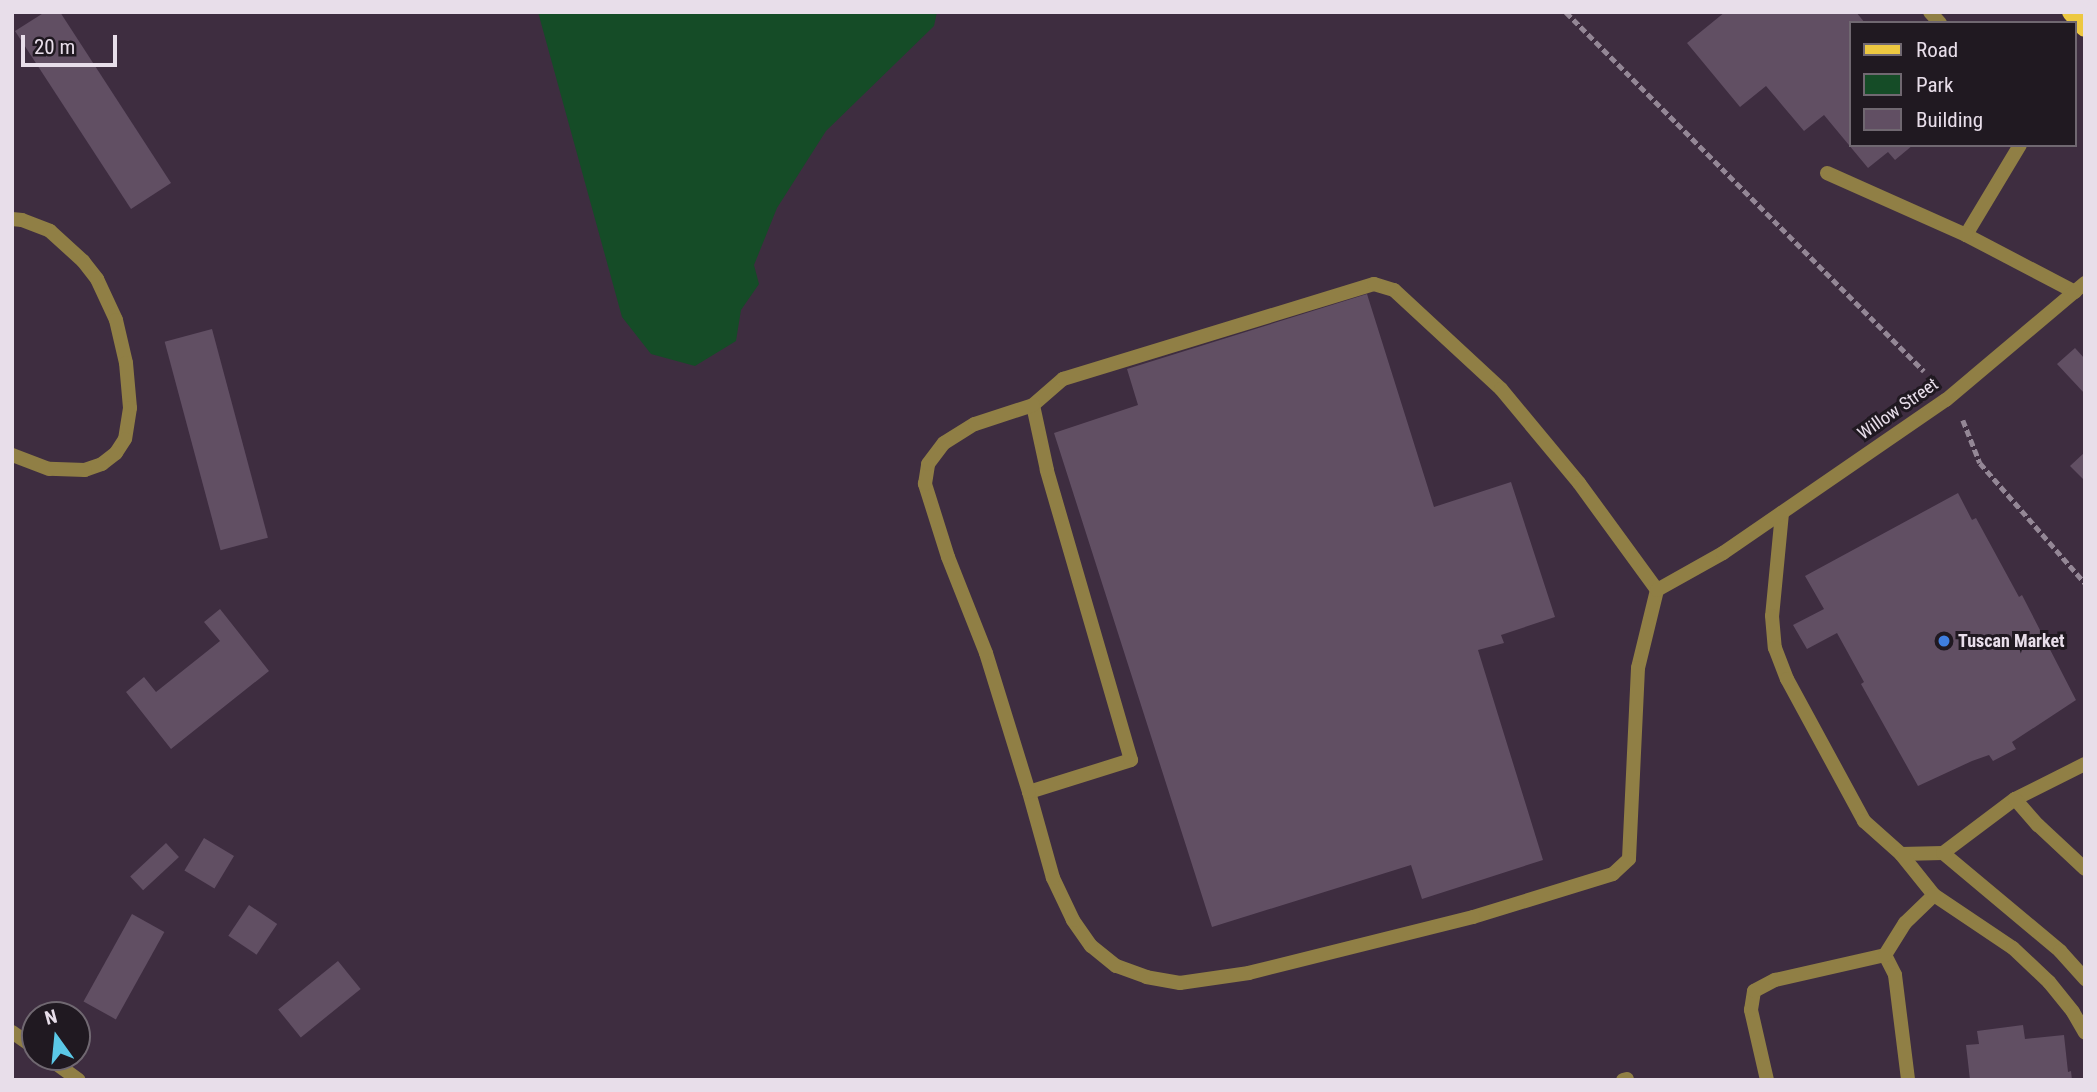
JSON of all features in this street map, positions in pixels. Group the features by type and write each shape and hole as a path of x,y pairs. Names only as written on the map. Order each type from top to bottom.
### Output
{"street":[{"path":"1966,235 2019,147"},
{"path":"1827,173 2080,288"},
{"path":"12,219 50,230 75,253 97,279 116,320 126,363 130,408 125,439 116,453 102,464 85,470 49,469 12,455"},
{"path":"1374,284 1394,290 1501,389 1579,482 1657,590 1638,668 1629,859 1613,874 1473,917 1249,974 1180,983 1147,978 1116,966 1091,946 1073,920 1053,878 986,653 948,557 925,484 928,464 944,443 975,424 1033,405 1063,379 1374,284"},
{"name":"Willow Street","path":"1657,590 1723,553 1946,400 2080,288"},
{"path":"1029,792 1131,760 1047,470 1033,405"},
{"path":"1782,513 1773,616 1775,648 1793,691 1864,821 1901,854 1934,895 2013,948 2049,982 2073,1012 2085,1033"},
{"path":"1901,854 1943,853 1974,826 2015,799 2085,764"},
{"path":"2015,799 2038,825 2085,869"},
{"path":"1943,853 2060,950 2085,979"},
{"path":"1768,1080 1751,1010 1754,991 1775,980 1885,955 1905,923 1934,895"},
{"path":"1885,955 1895,975 1908,1080"}],"path":[{"path":"1566,12 1924,371"},
{"path":"1963,420 1980,463 2085,583"}],"green space":[{"path":"538,12 937,12 934,26 826,131 777,208 754,265 759,284 741,310 736,341 695,366 651,354 622,317"}],"building":[{"path":"45,12 60,12 171,183 131,209 15,31"},
{"path":"1725,12 1856,12 1863,21 1848,21 1848,144 1824,115 1804,131 1766,86 1740,107 1687,43"},
{"path":"1851,147 1911,147 1895,160 1888,152 1868,168"},
{"path":"1367,294 1434,507 1511,482 1555,617 1501,635 1504,643 1478,650 1543,860 1422,899 1411,865 1212,927 1054,433 1138,405 1127,369"},
{"path":"212,329 268,538 221,550 165,342"},
{"path":"2075,348 2085,359 2085,394 2057,364"},
{"path":"2085,452 2085,481 2070,466"},
{"name":"Tuscan Market","path":"1958,493 1972,520 1976,518 2019,597 2022,595 2076,700 2012,742 2016,749 1993,761 1989,755 1972,761 1918,786 1861,684 1864,682 1837,633 1807,649 1793,625 1824,609 1805,576"},
{"path":"220,609 269,671 171,749 126,692 144,677 156,692 220,641 204,622"},
{"path":"204,838 234,856 214,889 184,871"},
{"path":"166,843 179,857 143,890 130,876"},
{"path":"249,905 277,924 256,955 228,936"},
{"path":"132,914 164,932 116,1019 91,1006 91,1001 84,1001"},
{"path":"338,961 361,989 301,1037 278,1009"},
{"path":"2023,1025 2025,1039 2064,1035 2068,1072 2071,1071 2072,1080 1970,1080 1966,1045 1979,1044 1977,1031"}],"place":[{"name":"Tuscan Market","path":"1944,641"}]}
